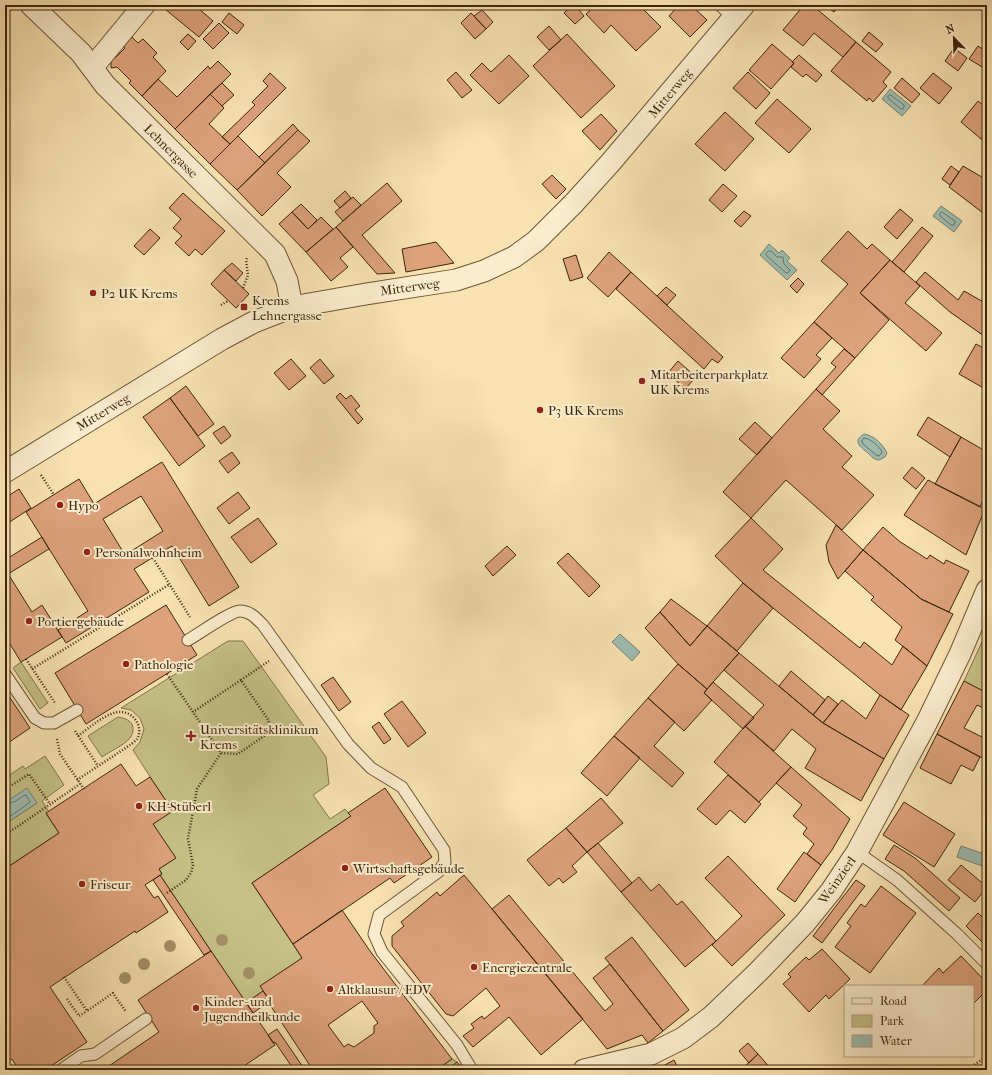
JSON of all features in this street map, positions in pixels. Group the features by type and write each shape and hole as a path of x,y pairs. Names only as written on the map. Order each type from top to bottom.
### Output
{"street":[{"name":"Lehnergasse","path":"31,5 81,53 105,85 275,254 287,281 292,307"},
{"path":"92,68 144,5"},
{"name":"Mitterweg","path":"5,472 222,339 254,322 292,307 456,280 484,271 514,257 536,241 574,203 611,162 732,9"},
{"name":"Weinzierl","path":"584,1070 651,1054 683,1038 711,1018 805,923 831,891 857,852 930,716 960,654 987,590"}],"lane":[{"path":"188,640 225,617 239,611 254,615 263,625 348,744 371,768 402,787 444,850 444,862 438,872 379,914 374,934 382,952 456,1045 472,1070"},
{"path":"5,674 35,718 44,723 54,723 77,710"},
{"path":"857,852 897,880 957,934 987,964"},
{"path":"61,1070 81,1056 95,1054 146,1019"}],"path":[{"path":"243,288 248,275 246,260 249,255"},
{"path":"222,305 228,301"},
{"path":"40,473 54,495"},
{"path":"153,558 200,633"},
{"path":"32,669 170,584"},
{"path":"193,712 282,652"},
{"path":"26,659 56,704"},
{"path":"167,674 221,754"},
{"path":"221,754 238,754 264,736 268,721 241,680"},
{"path":"78,736 103,718 122,712 130,714 136,720 139,730 137,739 130,745 78,780"},
{"path":"81,740 98,766"},
{"path":"60,754 84,789"},
{"path":"167,893 186,880 191,873 193,865 188,839 197,789 221,754"},
{"path":"12,786 30,774 50,804"},
{"path":"5,834 80,784"},
{"path":"64,977 87,1011"},
{"path":"67,999 79,1016 113,993 136,1026"},
{"path":"967,1070 987,1056"}],"green space":[{"path":"987,631 987,693 964,681"},
{"path":"228,641 243,641 326,757 329,784 313,795 330,819 345,809 351,816 252,883 302,958 263,991 246,1003 160,875 162,874 159,869 175,858 153,824 172,811 133,750 140,742 144,729 140,718 131,710 121,708"},
{"path":"21,662 48,703 40,709 13,668"},
{"path":"118,717 126,719 132,724 132,734 124,744 102,757 88,736"},
{"path":"45,756 64,785 42,801 49,812 46,814 59,833 9,866 5,860 5,824 37,803 9,800 5,795 5,778 23,766 25,769"},
{"path":"452,1059 457,1062 463,1070 436,1070"}],"water":[{"path":"890,89 911,106 902,116 882,99"},
{"path":"941,206 962,221 954,232 933,216"},
{"path":"769,244 779,253 782,250 790,258 787,261 797,270 787,280 760,255"},
{"path":"864,434 871,436 880,443 887,453 885,457 879,460 873,458 858,444 858,439"},
{"path":"620,634 640,652 632,661 612,642"},
{"path":"27,788 37,803 5,824 5,795 9,800"},
{"path":"961,846 987,855 987,863 985,867 957,857"}],"building":[{"path":"160,5 201,5 198,8 213,21 199,37"},
{"path":"575,5 584,16 575,24 564,13"},
{"path":"596,5 639,5 661,27 636,51 611,25 604,33 586,14"},
{"path":"679,5 691,5 707,20 690,37 669,16"},
{"path":"804,5 812,5 856,42 843,57 814,33 803,46 783,30"},
{"path":"825,5 840,5 834,12"},
{"path":"482,10 493,22 486,29 474,16"},
{"path":"229,13 244,25 237,34 222,22"},
{"path":"471,13 486,29 475,39 461,23"},
{"path":"219,23 229,33 213,49 203,39"},
{"path":"549,26 561,40 549,50 537,37"},
{"path":"869,32 883,44 876,52 862,41"},
{"path":"188,34 196,41 188,50 180,42"},
{"path":"567,34 615,86 581,118 533,66"},
{"path":"132,37 138,43 143,39 157,53 153,57 166,71 142,96 129,83 131,81 117,67 111,68 111,57 116,57 125,48 123,45"},
{"path":"856,42 891,72 883,82 887,86 873,102 869,98 867,101 831,71"},
{"path":"772,44 794,63 771,89 749,70"},
{"path":"978,46 987,52 987,70 969,59"},
{"path":"954,48 967,58 958,71 945,61"},
{"path":"509,55 529,76 499,104 470,75 482,63 491,72"},
{"path":"799,55 822,75 816,82 806,74 803,77 791,67 794,63 792,62"},
{"path":"218,61 231,74 175,129 142,96 158,79 177,97 208,66 210,69"},
{"path":"456,72 472,90 462,98 447,80"},
{"path":"748,72 770,93 756,109 733,88"},
{"path":"270,73 286,88 230,144 222,137 255,105 252,102 268,86 263,81"},
{"path":"933,73 952,88 939,104 920,88"},
{"path":"902,78 920,94 912,103 894,88"},
{"path":"222,83 234,95 222,106 210,94"},
{"path":"210,94 224,108 209,124 230,144 210,164 175,129"},
{"path":"777,99 811,129 789,153 755,123"},
{"path":"978,101 987,108 987,144 961,122"},
{"path":"725,112 754,139 725,171 695,144"},
{"path":"601,114 617,131 600,150 582,131"},
{"path":"293,124 298,130 265,163 259,157"},
{"path":"298,130 310,141 277,173 291,187 262,216 237,190"},
{"path":"238,136 265,163 237,190 210,164"},
{"path":"951,166 959,172 950,185 942,179"},
{"path":"963,166 987,180 987,216 949,187"},
{"path":"552,175 566,189 556,199 542,184"},
{"path":"387,183 402,201 362,235 395,273 377,274 336,227"},
{"path":"723,184 737,196 722,212 709,200"},
{"path":"345,191 351,198 340,208 334,201"},
{"path":"183,193 225,231 202,255 195,249 189,256 175,243 182,236 173,228 181,219 169,208"},
{"path":"353,197 361,205 343,221 335,212"},
{"path":"301,204 317,220 308,229 292,212"},
{"path":"900,209 913,220 897,239 884,227"},
{"path":"744,211 751,216 741,227 734,221"},
{"path":"292,212 308,229 321,217 333,229 306,252 279,224"},
{"path":"336,227 353,247 340,258 348,267 331,281 306,252"},
{"path":"922,227 933,236 904,272 892,262"},
{"path":"150,229 160,238 144,255 134,246"},
{"path":"848,231 867,249 872,244 890,260 860,293 889,320 855,358 814,322 848,284 821,261"},
{"path":"436,242 454,263 406,272 402,249"},
{"path":"609,252 631,272 608,297 587,278"},
{"path":"576,255 583,277 570,281 563,259"},
{"path":"890,260 920,286 905,303 942,333 926,351 860,293"},
{"path":"232,263 243,273 236,281 224,270"},
{"path":"224,270 249,294 236,308 211,284"},
{"path":"631,272 723,357 718,363 712,359 704,369 616,289"},
{"path":"925,272 958,300 964,291 987,304 987,330 984,336 950,312 916,282"},
{"path":"798,278 804,284 797,293 790,286"},
{"path":"666,287 676,295 667,305 657,296"},
{"path":"814,322 832,338 816,355 821,359 804,378 781,358"},
{"path":"976,344 987,350 987,390 959,374"},
{"path":"844,349 855,358 822,395 816,389 836,367 831,363"},
{"path":"291,359 306,376 289,390 274,373"},
{"path":"320,359 334,376 324,384 310,368"},
{"path":"678,361 696,377 685,389 668,373"},
{"path":"186,386 214,424 198,436 170,398"},
{"path":"816,389 840,411 823,429 852,456 842,467 874,495 842,530 786,480 751,518 723,492"},
{"path":"340,393 346,399 351,395 360,406 355,410 363,419 358,424 336,397"},
{"path":"170,398 205,446 179,466 143,417"},
{"path":"928,417 961,437 950,457 917,435"},
{"path":"755,422 772,438 757,455 739,439"},
{"path":"224,426 231,436 221,444 213,433"},
{"path":"961,437 987,452 987,491 980,507 935,484"},
{"path":"232,452 240,463 228,473 219,461"},
{"name":"Personalwohnheim","path":"162,462 239,587 209,606 172,546 134,569 149,592 66,643 58,630 88,611 26,512 79,479 94,504","holes":["141,496 163,531 125,555 103,519"]},
{"path":"912,467 925,478 916,489 903,478"},
{"path":"928,480 985,509 966,555 904,515"},
{"path":"19,489 31,508 5,525 5,498"},
{"path":"238,492 250,508 229,524 217,508"},
{"path":"258,518 277,544 251,563 231,537"},
{"path":"751,518 783,549 763,570 860,648 864,642 892,665 903,646 927,666 901,710 880,695 773,608 743,583 715,556"},
{"path":"836,525 863,550 838,579 829,562 826,545"},
{"path":"883,527 899,541 927,559 930,555 944,564 946,560 969,571 949,612 921,599 863,550"},
{"path":"42,537 49,549 8,574 5,569 5,560"},
{"path":"507,546 516,555 493,576 485,566"},
{"path":"863,550 921,599 953,614 927,666 895,640 902,627 871,600 874,597 845,571"},
{"path":"568,553 600,586 589,597 557,563"},
{"name":"Portiergebäude","path":"5,569 32,612 42,605 62,637 21,662 5,636"},
{"path":"743,583 773,608 737,651 707,626"},
{"path":"671,599 707,626 690,646 660,612"},
{"name":"Pathologie","path":"166,605 197,655 86,724 55,673"},
{"path":"660,612 690,646 707,626 739,653 707,689 678,664 645,628"},
{"path":"739,653 823,723 884,759 861,801 805,768 816,749 792,729 774,751 745,726 764,705 724,670"},
{"path":"678,664 707,689 704,693 712,700 684,731 648,698"},
{"path":"791,671 825,700 813,715 779,686"},
{"path":"333,677 351,702 339,711 321,685"},
{"path":"964,681 987,693 987,710 977,705 964,728 982,737 986,728 987,729 986,760 937,734"},
{"path":"713,682 754,718 743,729 704,693"},
{"path":"5,690 30,728 5,745"},
{"path":"880,695 909,715 884,759 823,723 842,700 866,719"},
{"path":"828,696 838,704 823,723 813,715"},
{"path":"648,698 675,722 654,746 684,773 672,787 614,736"},
{"path":"402,701 426,733 408,747 384,714"},
{"path":"379,722 391,739 384,744 372,727"},
{"path":"745,726 791,767 759,802 714,762"},
{"path":"937,734 980,757 973,771 961,765 951,784 920,768"},
{"path":"614,736 640,758 607,796 581,773"},
{"path":"121,764 136,786 150,777 173,811 153,824 176,858 159,869 162,874 145,885 154,898 158,896 168,912 136,933 135,931 50,987 87,1042 45,1070 19,1070 12,1059 5,1063 5,869 59,833 46,813"},
{"path":"791,767 850,819 832,850 821,865 807,854 814,844 803,834 807,828 793,816 802,805 776,783"},
{"path":"728,775 761,804 745,823 730,810 716,825 697,809"},
{"name":"Wirtschaftsgebäude","path":"385,788 432,857 394,883 390,878 293,944 252,883 351,816 348,813"},
{"path":"601,798 623,823 587,852 566,828"},
{"path":"904,802 955,834 934,867 883,835"},
{"path":"566,828 587,852 572,866 577,872 563,883 559,878 549,886 527,860"},
{"path":"598,843 632,883 621,892 587,852"},
{"path":"894,845 915,858 960,898 949,911 904,871 885,859"},
{"path":"804,852 821,865 795,902 777,889"},
{"path":"728,856 785,915 732,966 712,945 742,916 705,878"},
{"path":"961,865 987,887 975,902 948,880"},
{"path":"160,875 211,951 204,955 153,880"},
{"name":"Energiezentrale","path":"464,875 583,1019 541,1055 509,1017 473,1047 463,1036 474,1028 471,1024 482,1016 484,1019 500,1006 486,988 453,1016 446,1014 392,946 392,936 404,926 401,922 437,892 440,896"},
{"path":"639,877 651,891 659,884 677,905 682,901 716,941 685,967 621,892"},
{"path":"856,880 865,886 822,943 813,936"},
{"path":"881,886 916,913 870,973 835,947 851,926 847,923 861,904 865,907"},
{"path":"509,895 605,1011 613,1004 593,978 610,964 663,1031 648,1043 642,1035 607,1049 492,909"},
{"name":"Altklausur / EDV","path":"342,910 370,951 452,1059 436,1070 313,1070 268,1002 270,1001 260,986 302,958 293,944","holes":["362,1001 378,1023 374,1026 374,1033 354,1047 348,1044 344,1047 328,1025"]},
{"path":"978,913 987,922 987,947 966,926"},
{"path":"632,937 689,1010 663,1031 605,958"},
{"path":"822,949 850,979 829,999 826,995 809,1012 783,984 791,977 788,974 806,957 809,960"},
{"name":"Kinder- und Jugendheilkunde","path":"211,951 275,1045 238,1070 103,1070 159,1032 138,1000"},
{"path":"961,956 987,983 987,990 974,1003 974,985 923,985 939,968 943,973"},
{"path":"263,991 270,1001 253,1013 246,1003"},
{"path":"277,1029 305,1070 294,1070 275,1042 273,1043 268,1035"},
{"path":"748,1043 758,1054 749,1063 739,1051"},
{"path":"758,1054 772,1070 747,1070 744,1067"},
{"path":"674,1060 679,1070 656,1070"},
{"path":"457,1062 461,1067 455,1070 452,1066"}],"place":[{"name":"P2 UK Krems","path":"93,293"},
{"name":"Krems Lehnergasse","path":"244,307"},
{"name":"Mitarbeiterparkplatz UK Krems","path":"642,381"},
{"name":"P3 UK Krems","path":"540,410"},
{"name":"Hypo","path":"60,505"},
{"name":"Personalwohnheim","path":"87,552"},
{"name":"Portiergebäude","path":"29,621"},
{"name":"Pathologie","path":"126,664"},
{"name":"Universitätsklinikum Krems","path":"191,736"},
{"name":"KH-Stüberl","path":"139,806"},
{"name":"Wirtschaftsgebäude","path":"345,868"},
{"name":"Friseur","path":"82,884"},
{"name":"Energiezentrale","path":"474,967"},
{"name":"Altklausur / EDV","path":"330,989"},
{"name":"Kinder- und Jugendheilkunde","path":"196,1008"}]}
